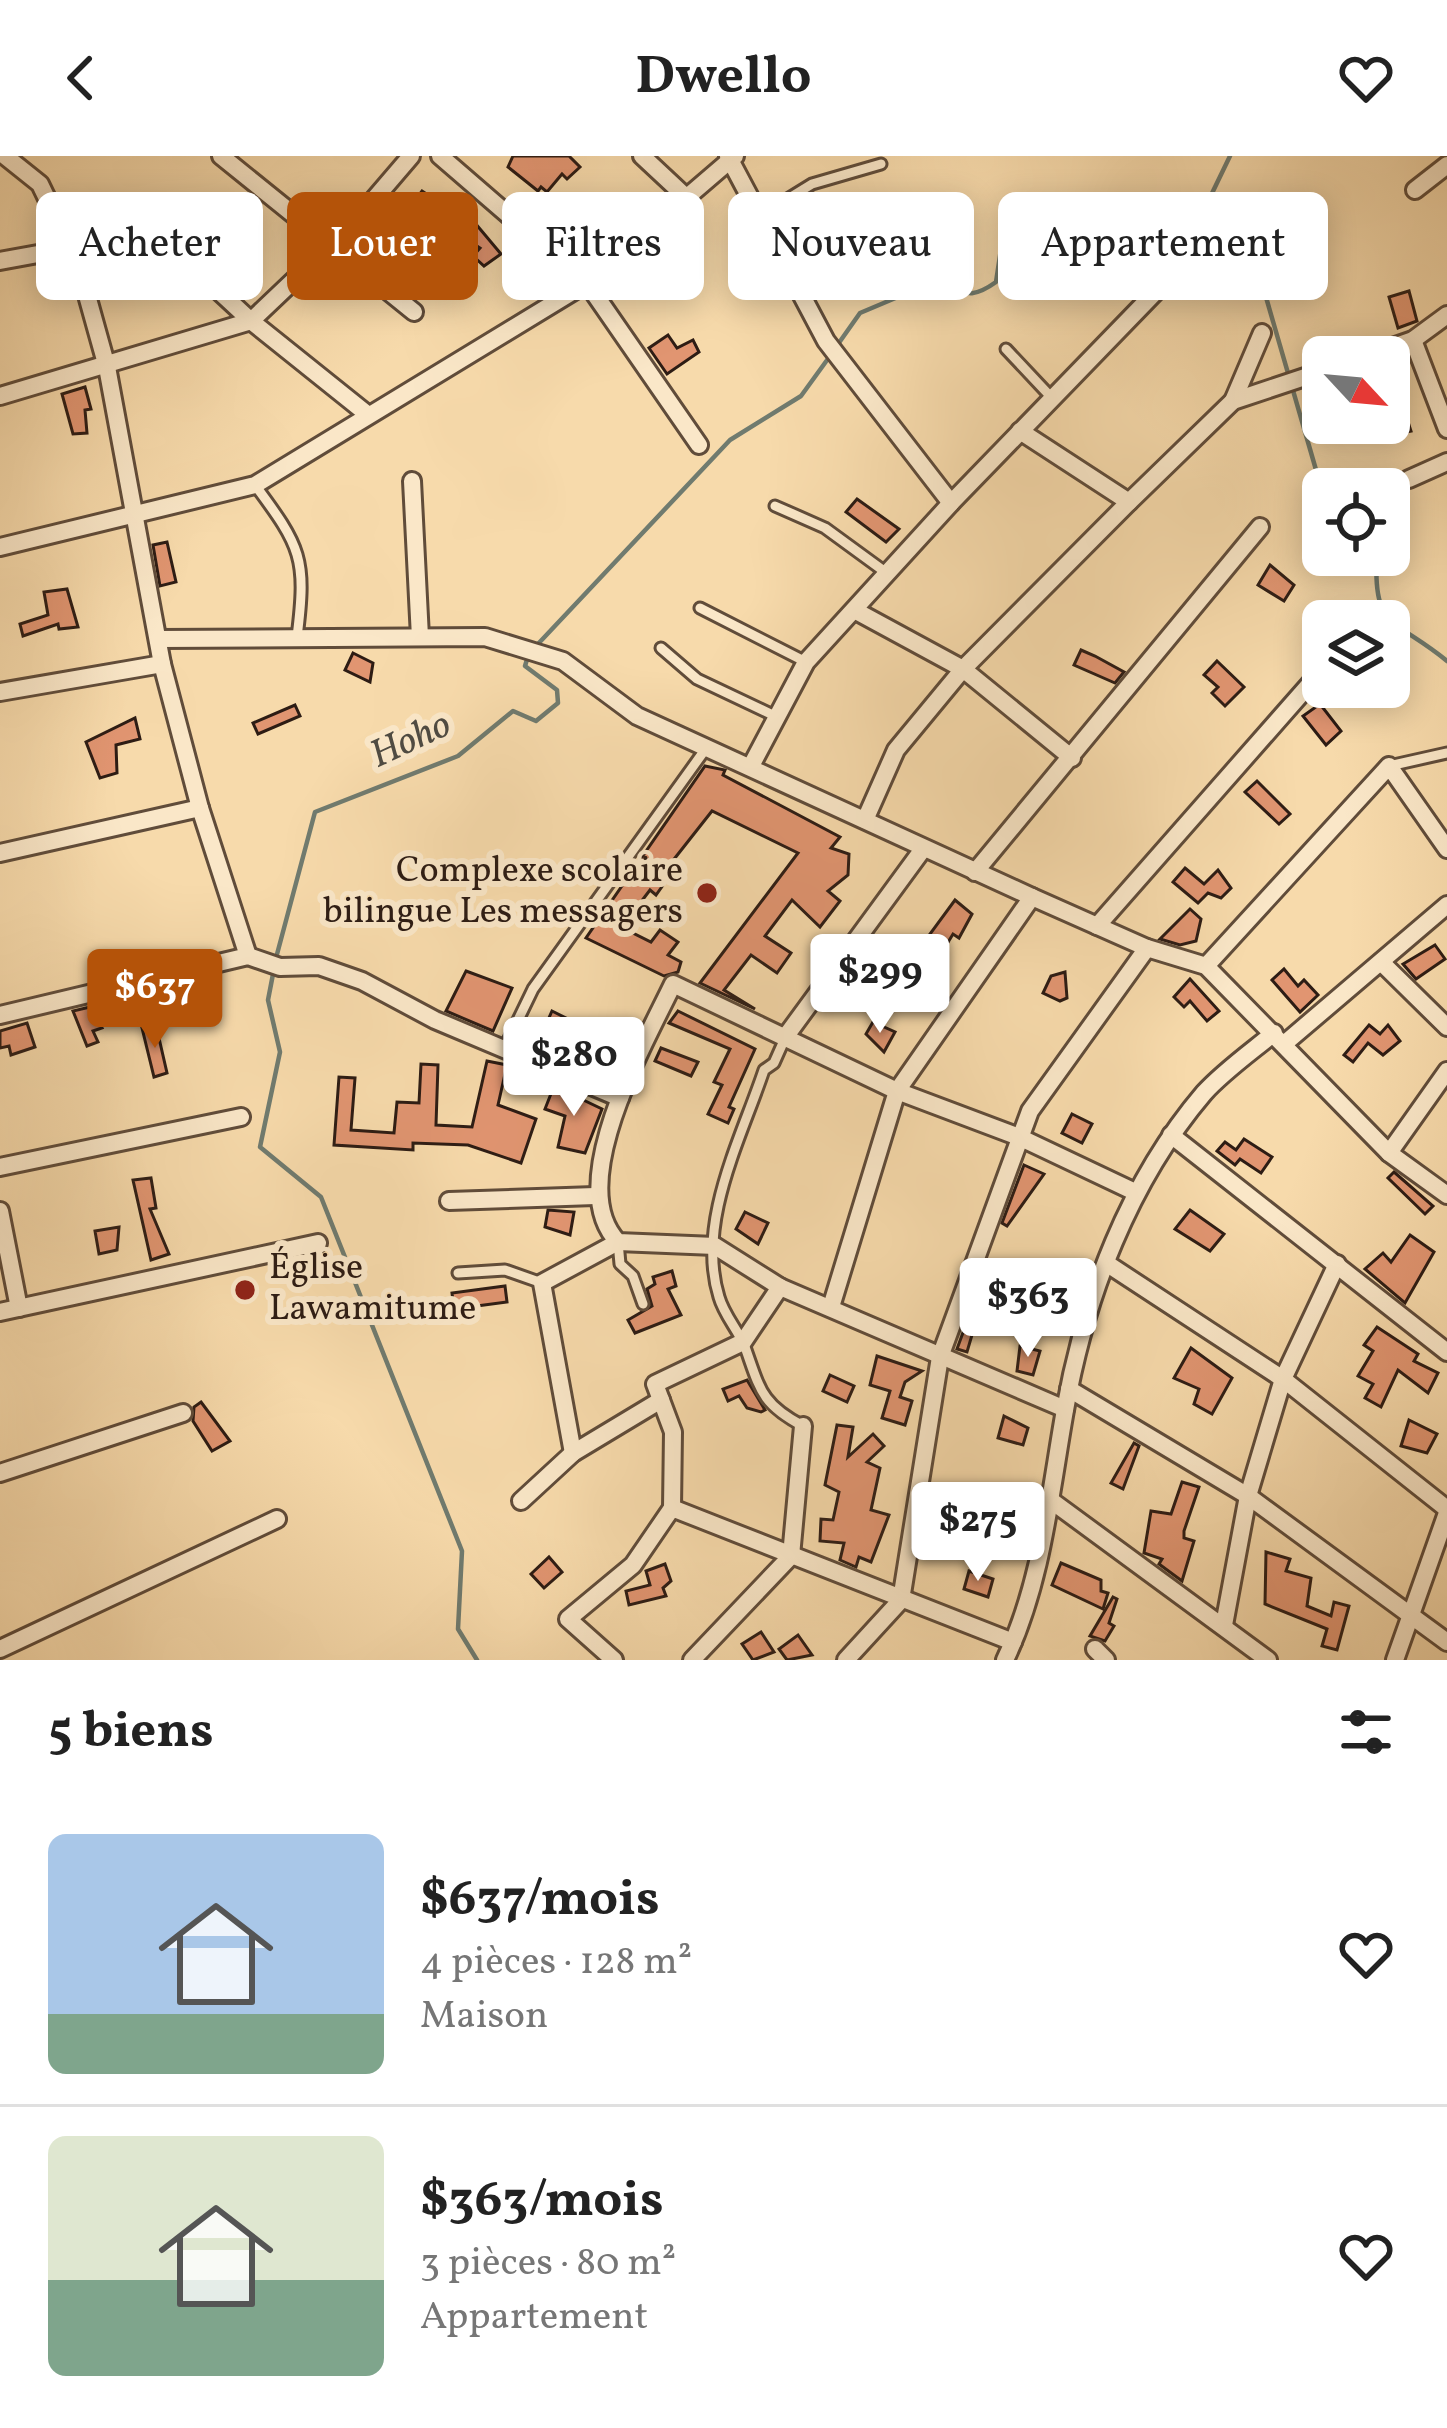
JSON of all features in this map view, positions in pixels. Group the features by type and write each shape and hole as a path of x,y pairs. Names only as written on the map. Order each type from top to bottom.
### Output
{"street":[{"path":"5,156 44,192"},
{"path":"221,156 287,209"},
{"path":"379,192 411,156"},
{"path":"440,156 502,210"},
{"path":"642,156 682,192"},
{"path":"692,192 731,157 748,192"},
{"path":"1414,190 1447,165"},
{"path":"0,261 36,259"},
{"path":"0,396 251,321 287,287"},
{"path":"87,300 107,367 162,664 200,808 248,956"},
{"path":"228,300 367,415"},
{"path":"399,300 414,312"},
{"path":"0,547 255,485 558,300"},
{"path":"598,300 699,445"},
{"path":"805,300 826,340 951,503"},
{"path":"751,766 806,662 951,503 1148,300"},
{"path":"1410,341 1447,314"},
{"path":"865,820 896,750 962,669 1233,401 1262,333"},
{"path":"1413,340 1447,429"},
{"path":"1233,401 1302,378"},
{"path":"1020,431 1130,502"},
{"path":"1410,479 1447,462"},
{"path":"412,481 420,637"},
{"path":"975,872 1260,527"},
{"path":"856,611 962,669 1072,758"},
{"path":"159,639 485,637 562,662 637,716 1097,926 1206,966 1389,1153 1447,1195"},
{"path":"0,692 162,664"},
{"path":"1097,926 1302,693"},
{"path":"1206,966 1388,766 1447,849"},
{"path":"0,853 200,808"},
{"path":"786,1036 922,849"},
{"path":"831,1306 897,1091 1032,897"},
{"path":"1005,1660 1027,1609 1069,1389 1106,1263 1136,1192 1207,1089 1381,962 1447,905"},
{"path":"846,1660 901,1600 940,1357 1030,1111 1148,948"},
{"path":"0,1015 248,956 275,966 319,966 362,981 620,1098"},
{"path":"1381,962 1447,1027"},
{"path":"618,1242 604,1228 595,1196 620,1098 673,984 897,1091 1019,1137 1136,1192"},
{"path":"1389,1153 1447,1071"},
{"path":"0,1167 242,1117"},
{"path":"1172,1135 1447,1352"},
{"path":"449,1201 595,1196"},
{"path":"0,1211 19,1308"},
{"path":"573,1453 542,1283 618,1242 715,1246 780,1287 1065,1409"},
{"path":"0,1312 318,1243"},
{"path":"1106,1263 1283,1379 1447,1511 1396,1660"},
{"path":"1224,1625 1248,1496 1283,1379 1337,1264"},
{"path":"614,1660 568,1619 633,1565 672,1508 673,1432 656,1384 743,1342 780,1287"},
{"path":"1069,1389 1248,1496 1408,1618 1447,1642"},
{"path":"520,1501 573,1453 661,1400"},
{"path":"0,1473 183,1413"},
{"path":"692,1660 791,1556 803,1426"},
{"path":"1049,1499 1268,1660"},
{"path":"672,1508 1013,1642"},
{"path":"0,1649 277,1519"}],"lane":[{"path":"799,192 881,164"},
{"path":"1006,349 1052,398"},
{"path":"255,485 297,542 303,589 297,637"},
{"path":"775,506 825,529 888,574"},
{"path":"700,608 806,662"},
{"path":"662,648 697,679 775,716"},
{"path":"504,1049 533,988 707,747"},
{"path":"1388,766 1447,753"},
{"path":"786,1036 774,1063 764,1070 715,1216 715,1246 718,1296 743,1342 759,1393 803,1426"},
{"path":"618,1242 620,1264 633,1276 643,1304"},
{"path":"458,1273 505,1270 542,1283"}],"building":[{"path":"513,156 569,156 580,167 567,179 562,174 547,192 541,187 538,191 508,167"},
{"path":"478,227 501,254 484,266 478,261"},
{"path":"1409,291 1417,321 1398,328 1389,297"},
{"path":"668,335 677,348 693,340 699,352 667,374 649,348"},
{"path":"85,387 91,409 85,410 87,433 73,434 62,394"},
{"path":"857,499 899,529 886,542 846,512"},
{"path":"167,542 176,582 160,586 153,545"},
{"path":"1270,565 1294,585 1284,601 1258,585"},
{"path":"67,589 78,627 59,629 58,624 23,636 20,624 48,615 44,592"},
{"path":"1081,650 1124,672 1115,683 1074,665"},
{"path":"353,653 373,663 370,682 345,670"},
{"path":"1217,661 1244,687 1225,706 1212,693 1218,687 1204,675"},
{"path":"295,705 300,716 258,734 253,723"},
{"path":"1323,708 1341,731 1326,745 1303,716"},
{"path":"135,718 140,739 116,745 117,773 100,778 86,742"},
{"path":"705,766 725,770 723,775 840,837 831,848 849,854 848,875 828,891 840,901 820,927 792,900 765,936 791,953 777,973 751,955 724,990 755,1009 700,983 798,853 712,811 660,877 666,881 656,895 650,890 631,915 640,919 633,933 651,942 660,930 678,942 668,955 681,962 678,972 664,976 586,938"},
{"path":"1257,781 1290,814 1279,824 1245,792"},
{"path":"1185,868 1204,884 1218,870 1231,888 1221,898 1208,893 1198,903 1173,882"},
{"path":"955,900 972,914 959,938 953,934 944,949 927,938"},
{"path":"1190,909 1201,919 1196,941 1180,945 1160,939"},
{"path":"1435,945 1445,959 1416,979 1403,964"},
{"path":"919,947 929,953 907,988 912,993 897,1007 883,993"},
{"path":"1284,969 1298,986 1304,980 1318,995 1300,1012 1272,980"},
{"path":"466,971 512,988 493,1031 446,1011"},
{"path":"1065,972 1067,998 1060,1001 1043,993 1051,976"},
{"path":"1190,979 1219,1011 1207,1021 1190,1001 1184,1007 1174,997"},
{"path":"90,1007 102,1028 93,1031 98,1042 87,1046 73,1011"},
{"path":"552,1011 578,1024 567,1046 544,1029"},
{"path":"678,1011 755,1049 729,1107 734,1109 728,1123 708,1114 722,1085 714,1082 730,1049 669,1023"},
{"path":"873,1022 895,1032 884,1052 866,1034"},
{"path":"27,1023 35,1047 11,1055 9,1046 0,1048 0,1031"},
{"path":"156,1025 167,1073 154,1077 142,1028"},
{"path":"1369,1025 1380,1034 1388,1025 1400,1041 1383,1055 1368,1043 1353,1062 1344,1055"},
{"path":"661,1048 698,1062 691,1076 655,1061"},
{"path":"487,1061 507,1065 498,1105 536,1119 521,1163 468,1145 413,1143 413,1150 334,1145 339,1077 355,1078 351,1130 394,1133 397,1102 419,1103 421,1064 438,1065 436,1125 472,1127"},
{"path":"554,1086 602,1109 585,1153 558,1147 565,1116 545,1109"},
{"path":"1072,1114 1092,1124 1082,1143 1062,1133"},
{"path":"1244,1139 1272,1157 1261,1173 1240,1159 1235,1165 1217,1151 1225,1142 1236,1150"},
{"path":"1024,1165 1044,1174 1007,1226 1002,1223"},
{"path":"1394,1172 1433,1206 1425,1214 1388,1178"},
{"path":"151,1178 156,1208 150,1209 169,1254 151,1260 133,1180"},
{"path":"548,1210 574,1212 570,1235 545,1227"},
{"path":"1190,1210 1224,1234 1210,1251 1175,1229"},
{"path":"745,1212 768,1223 758,1244 736,1229"},
{"path":"119,1227 117,1250 99,1254 95,1231"},
{"path":"1410,1235 1434,1252 1405,1303 1365,1269 1383,1253 1391,1262"},
{"path":"672,1271 676,1286 668,1289 681,1315 635,1333 628,1320 652,1306 647,1289 655,1284 653,1277"},
{"path":"505,1286 507,1302 454,1309 452,1293"},
{"path":"980,1286 1002,1295 990,1324 977,1318 967,1352 957,1349"},
{"path":"1377,1327 1418,1354 1414,1361 1438,1373 1428,1393 1398,1370 1381,1407 1365,1398 1373,1384 1358,1376 1373,1351 1364,1345"},
{"path":"1020,1346 1040,1351 1033,1375 1017,1371"},
{"path":"1191,1348 1232,1378 1212,1414 1194,1404 1199,1389 1174,1378"},
{"path":"877,1356 922,1371 905,1382 900,1397 912,1401 905,1425 882,1418 890,1391 870,1385"},
{"path":"830,1375 854,1386 847,1402 823,1391"},
{"path":"747,1380 765,1410 747,1408 739,1396 728,1401 723,1389"},
{"path":"201,1402 230,1441 212,1451 193,1421 194,1407"},
{"path":"1004,1416 1028,1428 1023,1445 998,1438"},
{"path":"1409,1420 1437,1434 1427,1453 1401,1446"},
{"path":"837,1425 853,1427 848,1457 873,1434 884,1446 867,1462 880,1468 871,1510 889,1515 871,1562 859,1557 856,1567 840,1560 844,1543 820,1541 821,1519 833,1520 839,1492 825,1485"},
{"path":"1134,1443 1139,1446 1123,1489 1111,1483"},
{"path":"1182,1482 1199,1487 1184,1531 1184,1538 1194,1541 1182,1581 1159,1564 1162,1559 1144,1553 1151,1511 1171,1514"},
{"path":"1266,1552 1290,1559 1286,1571 1311,1578 1307,1606 1331,1616 1334,1602 1349,1606 1337,1650 1322,1646 1327,1629 1265,1604"},
{"path":"549,1557 562,1572 544,1588 531,1574"},
{"path":"1061,1563 1101,1580 1101,1591 1108,1593 1103,1609 1052,1585"},
{"path":"665,1564 671,1581 663,1588 666,1596 629,1605 626,1591 650,1585 646,1571"},
{"path":"969,1571 993,1579 988,1597 964,1589"},
{"path":"1113,1597 1117,1599 1109,1623 1114,1626 1105,1641 1090,1636"},
{"path":"761,1632 774,1652 753,1660 742,1644"},
{"path":"798,1635 812,1655 787,1660 779,1649"}],"waterway":[{"name":"Hoho","path":"836,347 860,313 931,283 970,293 996,282 1001,249 1035,210 1074,233 1121,243 1151,238 1202,214 1230,156"},
{"path":"1267,300 1315,468"},
{"name":"Hoho","path":"537,645 730,440 801,396 830,356"},
{"path":"1376,576 1383,610 1391,620 1447,661"},
{"name":"Hoho","path":"276,958 315,812 458,756 513,711 536,721 558,703 557,690 525,666 529,653"},
{"name":"Hoho","path":"274,969 268,1000 280,1052 260,1147 321,1197 462,1551 458,1629 477,1660"}],"place":[{"name":"Complexe scolaire bilingue Les messagers","path":"707,893"},
{"name":"Église Lawamitume","path":"245,1290"}]}
